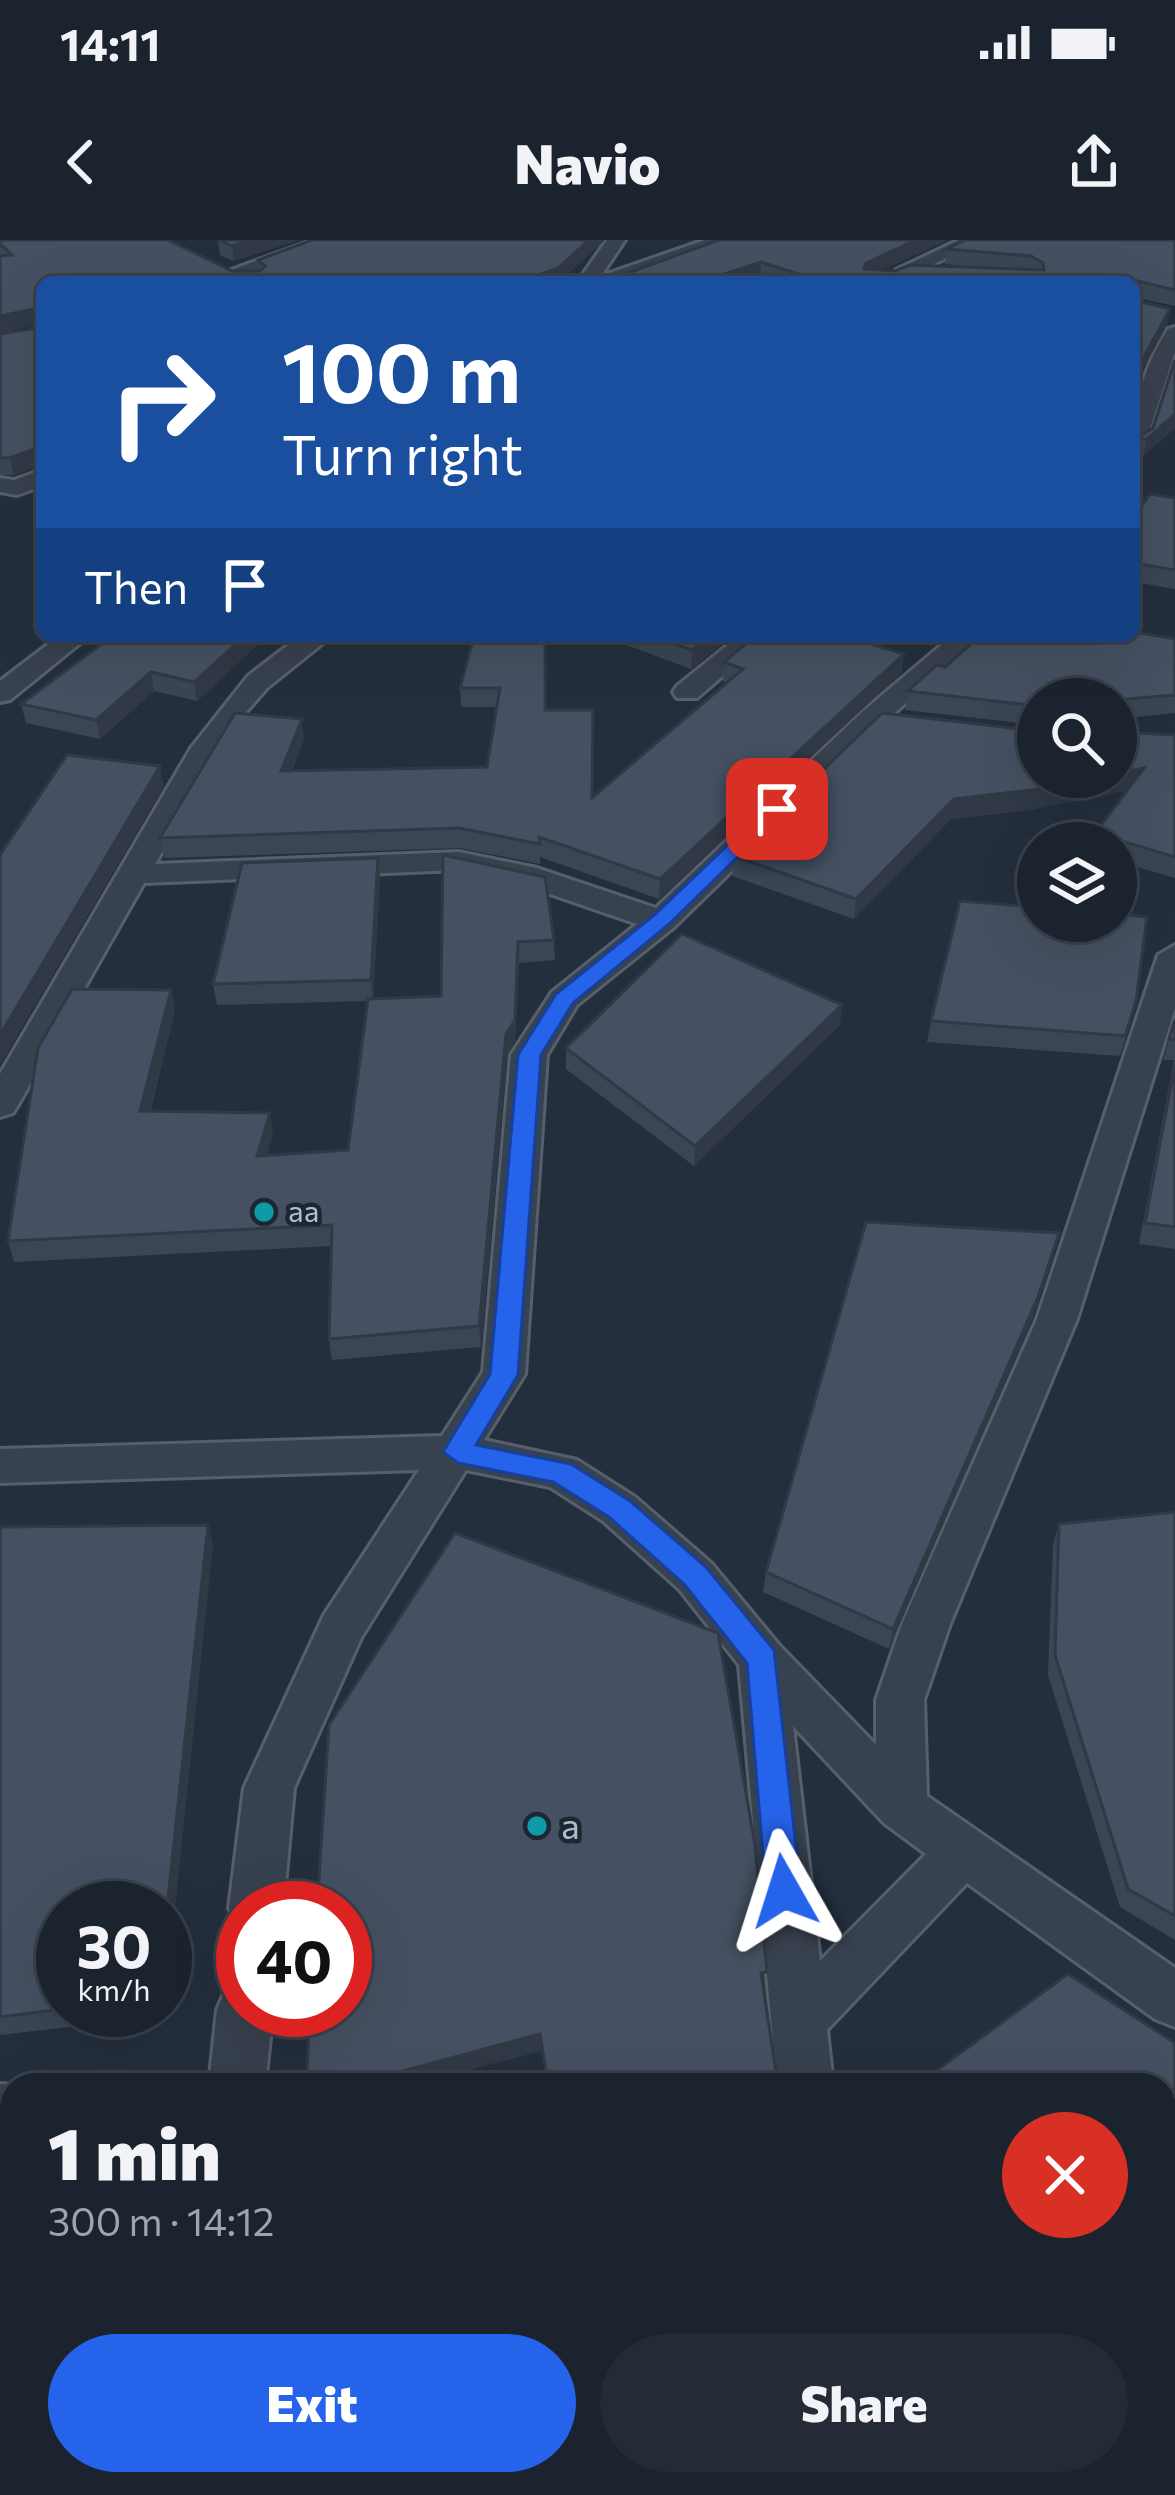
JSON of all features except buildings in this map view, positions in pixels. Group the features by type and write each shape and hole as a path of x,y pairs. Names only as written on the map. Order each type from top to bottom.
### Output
{"street":[{"path":"247,276 332,240"},
{"path":"594,276 616,240"},
{"path":"602,276 697,240"},
{"path":"604,276 723,240"},
{"path":"956,273 900,272 975,240"},
{"path":"211,264 238,276"},
{"path":"1140,424 1160,360 1175,334"},
{"path":"6,489 36,479"},
{"path":"0,694 68,642"},
{"path":"0,1105 173,800 222,727 274,665 310,642"},
{"path":"687,692 750,642"},
{"path":"259,1881 268,1788 340,1629 504,1375 530,1055 564,999 661,921 871,719 961,642"},
{"path":"871,719 916,725"},
{"path":"133,874 459,861 526,875 661,921"},
{"path":"902,1807 900,1700 926,1624 1057,1318 1175,955"},
{"path":"0,1466 458,1452 560,1472 619,1509 695,1576 763,1660 902,1807 1175,2000"},
{"path":"763,1660 804,2073"},
{"path":"798,2021 964,1851"},
{"path":"238,2073 242,2037"}],"place":[{"name":"aa","path":"264,1212"},
{"name":"a","path":"537,1826"}],"route":[{"path":"777,809 661,921 564,999 530,1055 504,1375 458,1452 560,1472 619,1509 695,1576 763,1660 784,1891"}]}
